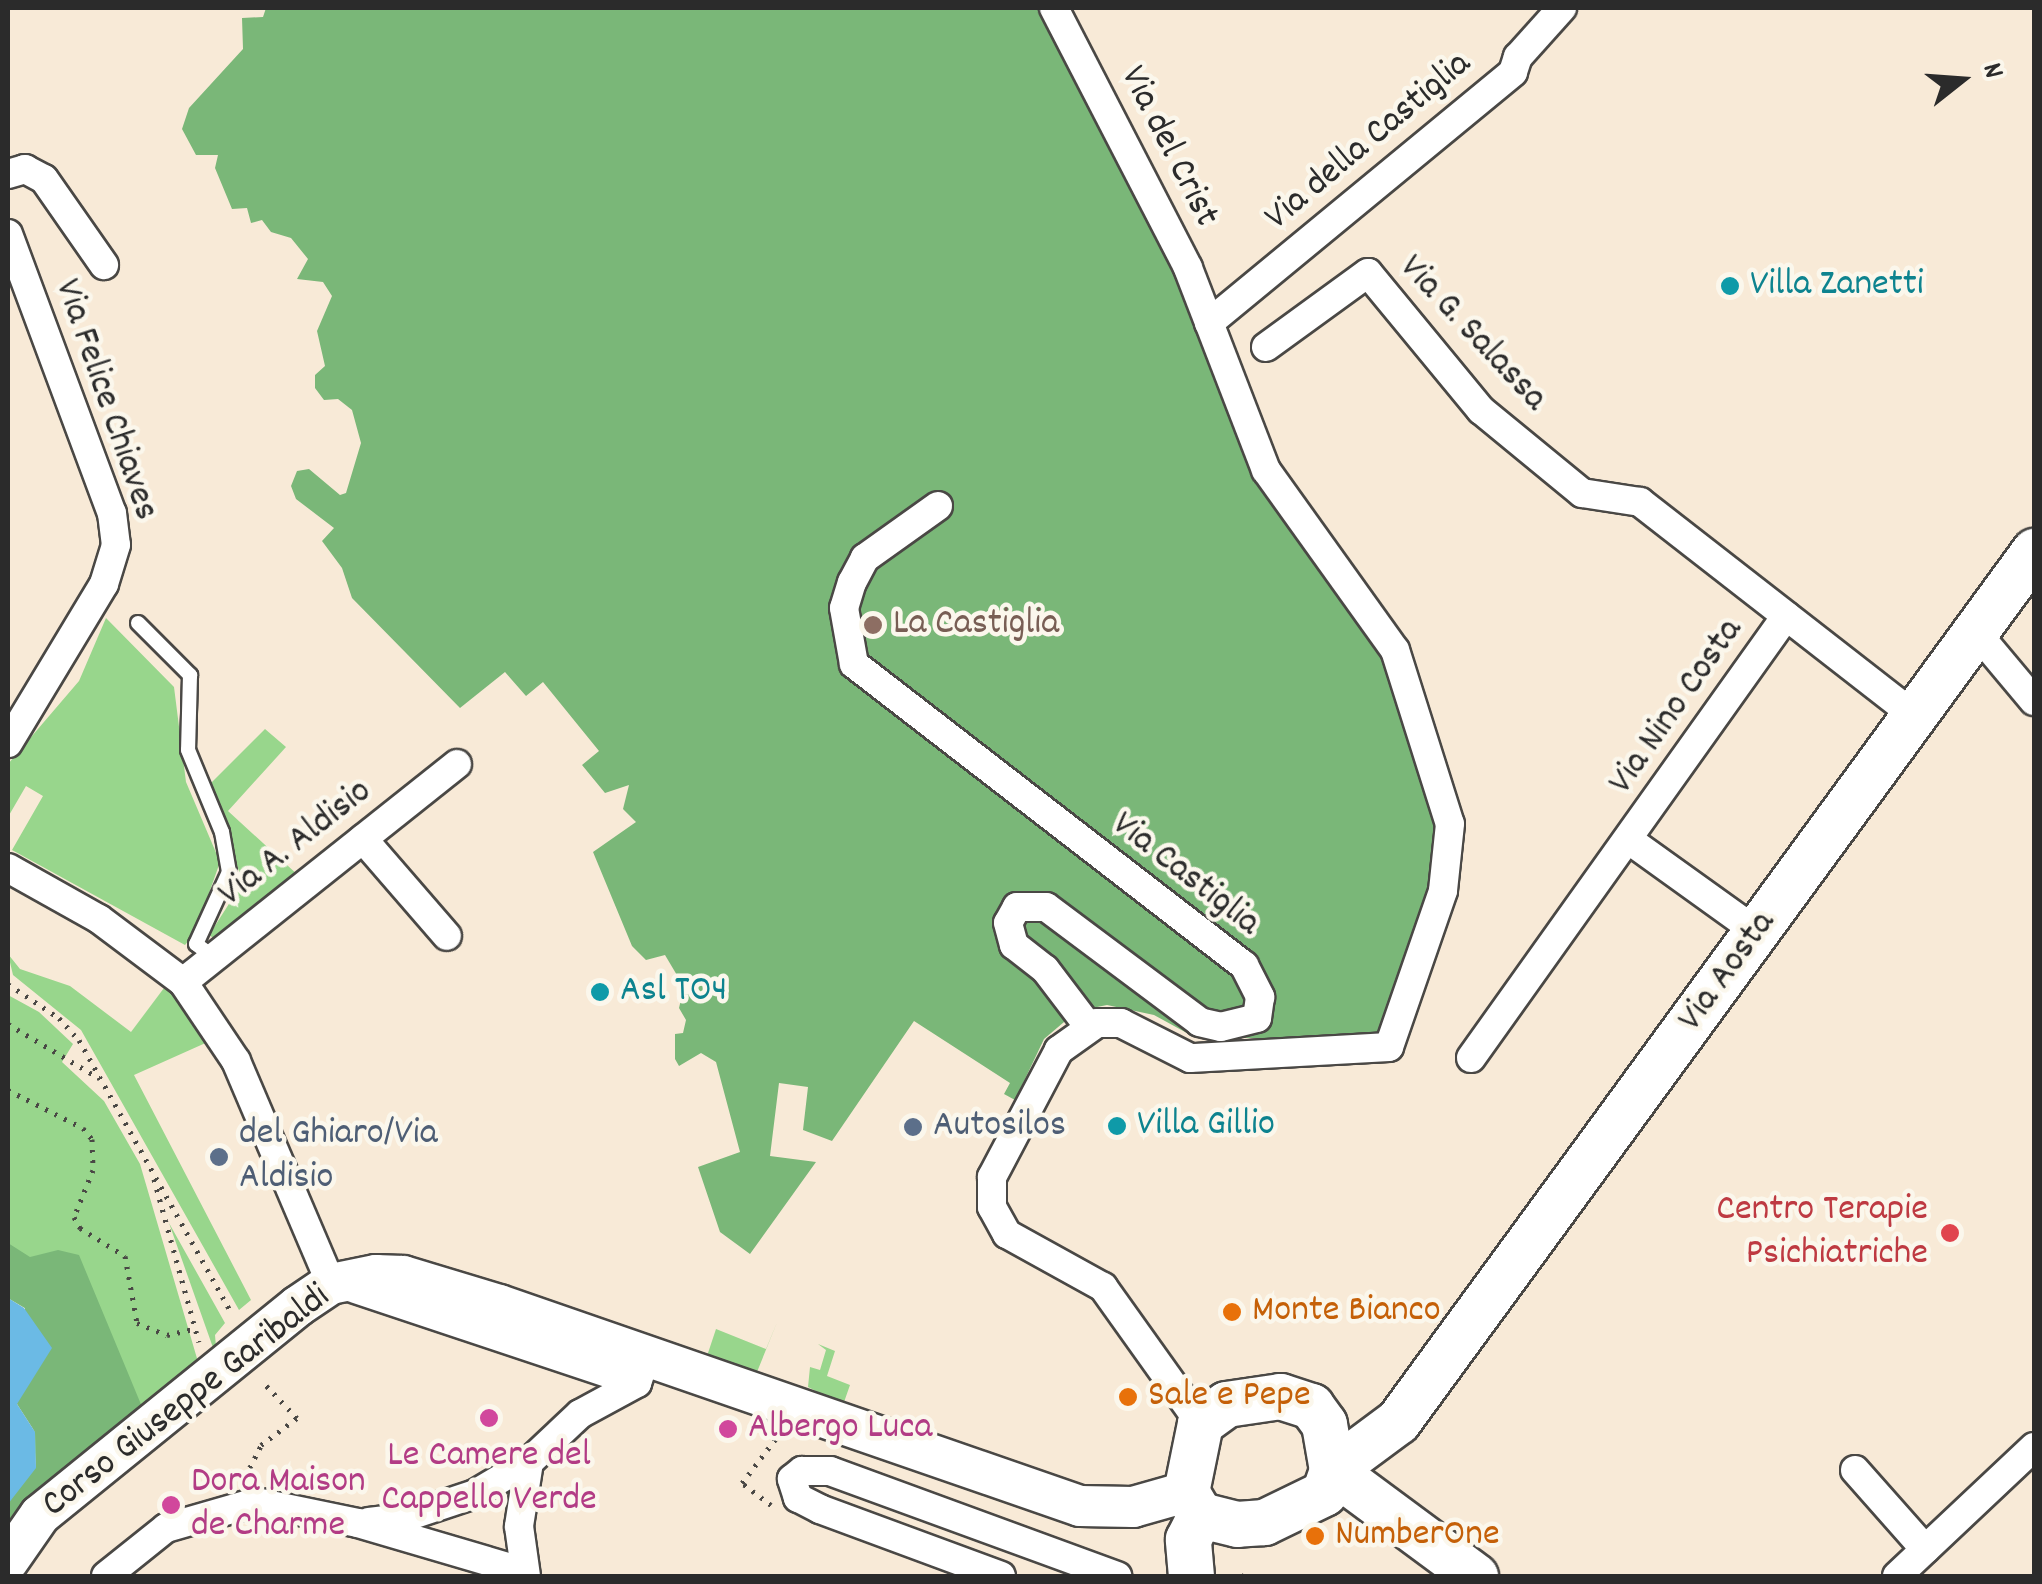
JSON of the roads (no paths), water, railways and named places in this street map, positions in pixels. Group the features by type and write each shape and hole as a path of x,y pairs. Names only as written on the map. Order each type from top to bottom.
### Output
{"main road":[{"name":"Via Aosta","path":"1332,1470 1383,1438 2034,551"},
{"name":"Corso Giuseppe Garibaldi","path":"8,1561 40,1515 343,1286 403,1276 642,1370 1080,1506 1193,1503"},
{"name":"Via Aosta","path":"1324,1424 1379,1411 1418,1389"},
{"path":"1191,1576 1188,1539 1200,1423 1226,1404 1280,1396 1311,1406 1324,1424 1332,1470 1324,1493 1290,1515 1237,1524 1193,1503"},
{"path":"1383,1438 1376,1484 1384,1508"},
{"path":"1332,1470 1476,1576"}],"street":[{"name":"Via del Crist","path":"1054,8 1188,268 1209,323"},
{"name":"Via della Castiglia","path":"1209,323 1513,72 1518,56 1562,8"},
{"name":"Via Felice Chiaves","path":"8,174 35,172 92,231 104,266"},
{"name":"Via Felice Chiaves","path":"8,234 112,513 116,545 104,584 8,743"},
{"name":"Via G. Salassa","path":"1266,347 1368,273 1481,410 1567,481 1582,493 1640,502 1914,716"},
{"path":"1200,1423 1103,1287 1007,1234 992,1206 992,1177 1051,1065 1089,1027 1121,1023 1190,1058 1390,1047 1443,892 1450,824 1396,650 1266,470 1209,323"},
{"name":"Via Castiglia","path":"938,506 865,558 858,570 844,608 854,664 1244,966 1260,997 1256,1018 1222,1027 1200,1022 1046,908 1017,906 1008,923 1014,945 1045,969 1089,1027"},
{"name":"Via Nino Costa","path":"1471,1058 1786,616"},
{"path":"1976,632 2034,700"},
{"name":"Via A. Aldisio","path":"183,982 457,764"},
{"path":"363,839 446,936"},
{"name":"Via Nino Costa","path":"1629,840 1757,932"},
{"path":"8,868 99,920 183,982 236,1061 343,1286"},
{"path":"358,1523 403,1518 475,1494 529,1462 580,1414 642,1370"},
{"path":"1896,1576 2034,1446"},
{"path":"106,1576 166,1528 235,1505 274,1505 358,1523 525,1574 519,1526 529,1462"},
{"path":"1855,1470 1926,1550"},
{"path":"1001,1576 820,1509 798,1498 792,1479 802,1472 830,1471 1117,1576"}],"lane":[{"path":"138,622 190,675 188,750 222,832 229,872 196,944 214,957"}],"water":[{"path":"8,1298 24,1308 52,1348 17,1404 35,1432 36,1468 8,1504"}],"place":[{"name":"Villa Zanetti","path":"1730,286"},
{"name":"La Castiglia","path":"873,625"},
{"name":"Asl TO4","path":"600,992"},
{"name":"Villa Gillio","path":"1117,1126"},
{"name":"Autosilos","path":"913,1127"},
{"name":"del Ghiaro/Via Aldisio","path":"219,1157"},
{"name":"Centro Terapie Psichiatriche","path":"1950,1233"},
{"name":"Monte Bianco","path":"1232,1312"},
{"name":"Sale e Pepe","path":"1128,1397"},
{"name":"Le Camere del Cappello Verde","path":"489,1418"},
{"name":"Albergo Luca","path":"728,1429"},
{"name":"Dora Maison de Charme","path":"171,1505"},
{"name":"NumberOne","path":"1315,1536"}]}
